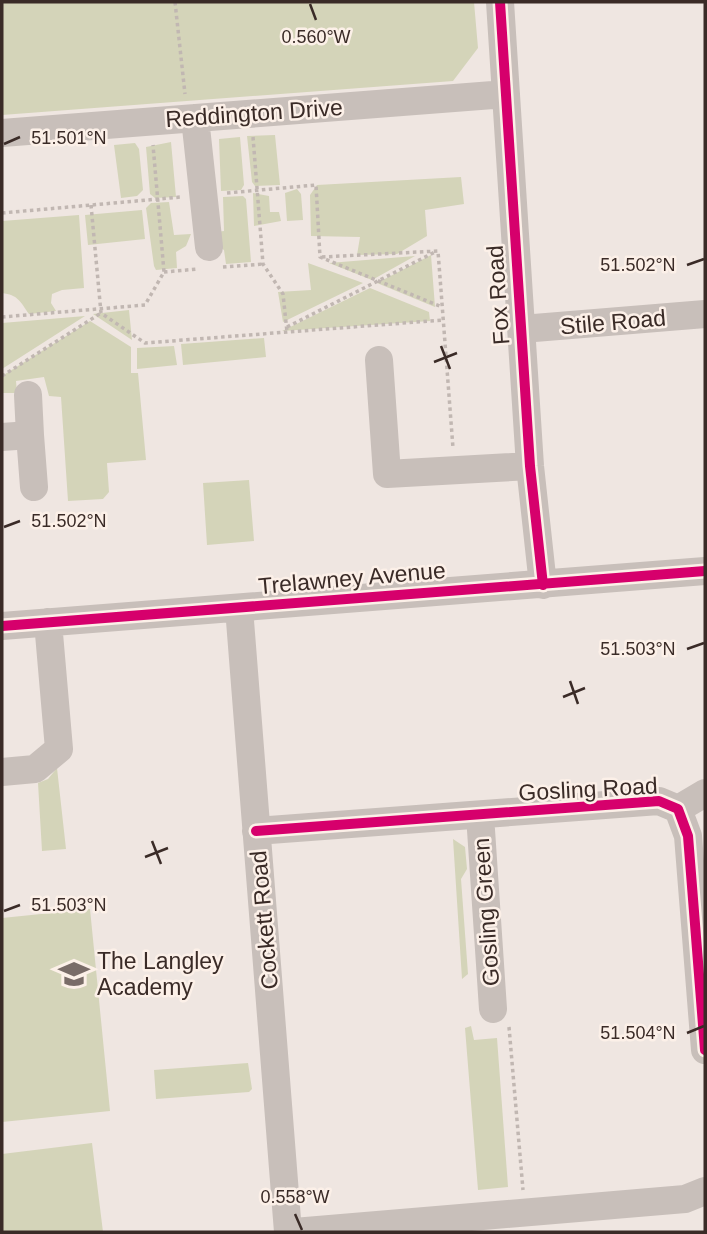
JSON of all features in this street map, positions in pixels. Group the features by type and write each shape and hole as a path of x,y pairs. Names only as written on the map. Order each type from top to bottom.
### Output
{"street":[{"name":"Fox Road","path":"500,2 530,466 543,584"},
{"name":"Reddington Drive","path":"2,133 506,94"},
{"path":"191,118 204,195 209,247"},
{"name":"Stile Road","path":"522,329 705,314"},
{"path":"379,360 387,474 530,466"},
{"path":"28,395 34,487"},
{"path":"2,437 30,435"},
{"name":"Trelawney Avenue","path":"2,626 705,571"},
{"name":"Cockett Road","path":"239,608 288,1232"},
{"path":"2,772 36,769 59,749 48,622"},
{"path":"678,809 705,793"},
{"name":"Gosling Road","path":"256,831 659,801 678,809 688,836 705,1050"},
{"name":"Gosling Green","path":"480,816 493,1009"},
{"path":"294,1232 685,1199 705,1191"}],"path":[{"path":"175,2 191,118"},
{"path":"251,113 263,264 283,294 287,332"},
{"path":"2,317 101,311 145,305 164,272 151,121"},
{"path":"2,213 316,185 320,257"},
{"path":"91,205 101,311 145,343 443,320"},
{"path":"320,257 438,251"},
{"path":"287,327 438,251"},
{"path":"438,251 455,471"},
{"path":"320,257 442,307"},
{"path":"2,376 101,311"},
{"path":"493,1009 508,1021 524,1213"}],"green space":[{"path":"2,2 474,2 478,48 453,81 2,115"},
{"path":"275,135 280,185 255,186 252,182 247,136"},
{"path":"240,137 244,185 241,190 221,191 219,139"},
{"path":"171,142 176,197 155,198 150,194 146,147"},
{"path":"135,143 139,149 143,190 137,196 121,198 114,145"},
{"path":"461,177 464,204 425,210 427,236 397,254 357,255 360,237 311,236 310,195 317,185"},
{"path":"297,189 301,194 303,220 287,221 285,193"},
{"path":"253,193 269,196 270,212 279,212 281,221 254,226"},
{"path":"243,196 246,199 251,262 226,264 224,250 212,243 207,233 224,231 223,197"},
{"path":"169,202 174,235 191,234 186,246 176,252 177,268 156,270 146,208 151,203"},
{"path":"142,210 145,239 88,245 85,215"},
{"path":"79,215 84,288 52,294 51,303 56,311 29,314 15,297 2,293 2,221"},
{"path":"431,255 435,307 377,283"},
{"path":"415,256 372,280 329,263"},
{"path":"308,263 363,283 283,322 278,292 311,290"},
{"path":"370,288 429,312 430,321 282,331"},
{"path":"129,310 132,340 93,314"},
{"path":"85,316 2,369 2,323"},
{"path":"90,321 131,347 131,373 138,373 146,460 107,463 109,492 103,499 68,501 61,397 49,396 44,377 16,381 17,393 2,393 2,376"},
{"path":"264,338 266,357 183,365 181,344"},
{"path":"174,346 177,365 137,369 137,348"},
{"path":"249,480 254,541 207,545 203,483"},
{"path":"57,768 66,849 42,851 38,783 48,779"},
{"path":"453,839 465,847 467,869 461,879 468,974 462,979"},
{"path":"90,909 110,1111 2,1122 2,918"},
{"path":"471,1026 474,1040 497,1038 508,1187 478,1190 465,1028"},
{"path":"248,1063 252,1089 249,1092 156,1099 154,1070"},
{"path":"92,1143 103,1232 2,1232 2,1154"}],"cycle path":[{"path":"500,2 530,466 543,585"},
{"path":"2,626 705,571"},
{"path":"256,831 659,801 678,809 688,836 705,1050"}],"place":[{"name":"The Langley Academy","path":"74,974"}]}
